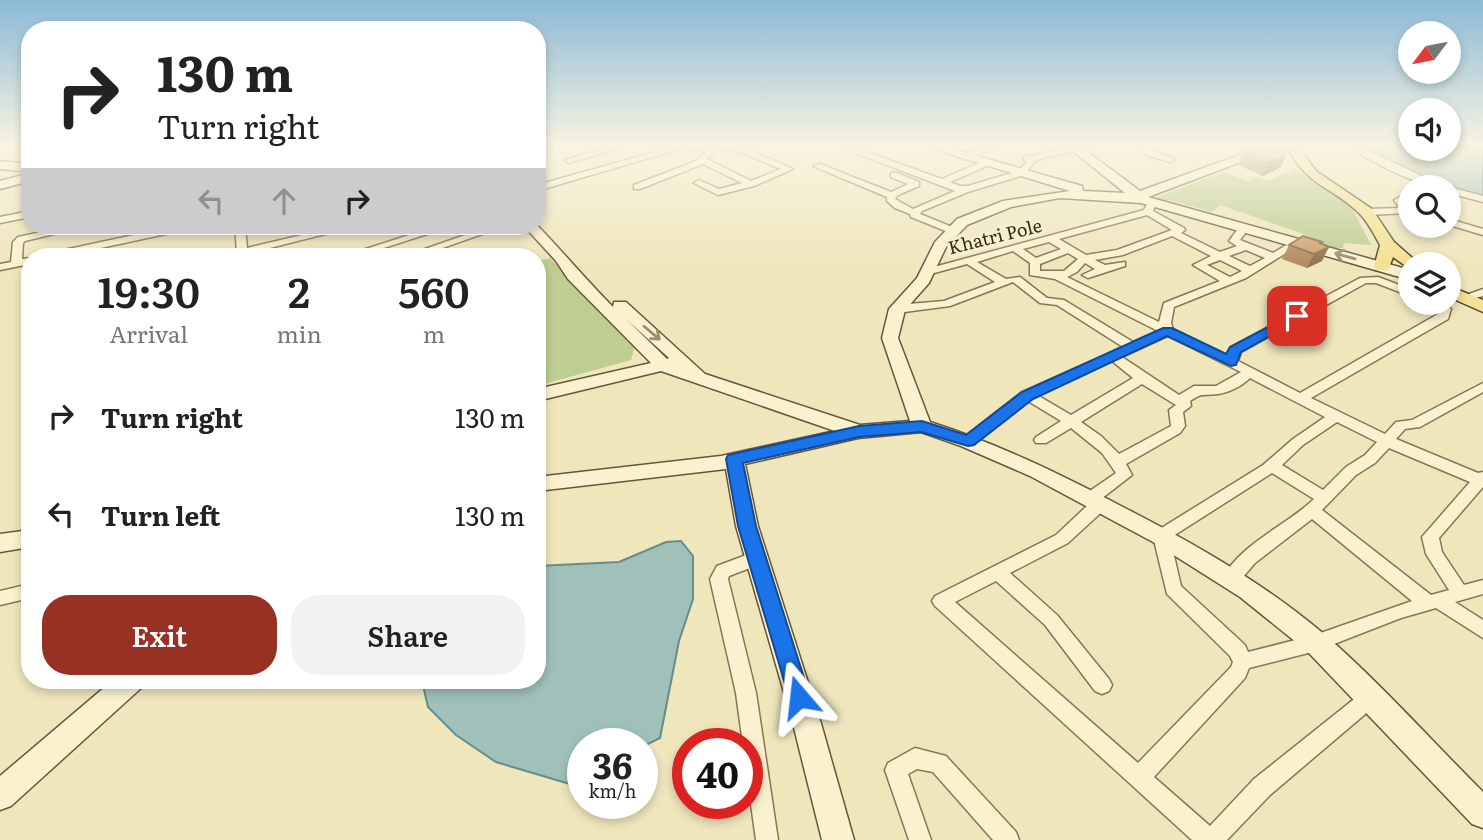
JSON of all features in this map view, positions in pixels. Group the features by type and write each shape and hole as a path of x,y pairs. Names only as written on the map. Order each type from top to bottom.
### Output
{"main road":[{"path":"1068,186 1096,194"},
{"path":"1123,186 1141,200"},
{"path":"1141,200 1174,186"},
{"path":"1326,186 1349,198 1367,212 1388,245 1398,253"},
{"path":"922,426 890,338 897,309 928,272 940,245 962,222 1008,204 1060,194 1096,194 1141,200 1398,272"},
{"path":"539,235 562,259"},
{"path":"1382,267 1388,245"},
{"path":"1461,296 1483,307"},
{"path":"546,394 669,359"},
{"path":"698,376 789,410 859,432"},
{"path":"546,483 734,459 859,432 922,426 968,441 1037,471 1161,536 1231,579 1316,643 1483,813"},
{"path":"734,459 747,526 806,720 838,840"}],"street":[{"path":"546,196 581,186"},
{"path":"706,186 718,192 742,186"},
{"path":"868,186 892,196 912,186"},
{"path":"954,186 965,190"},
{"path":"915,213 918,209 978,186"},
{"path":"1461,193 1483,199"},
{"path":"892,196 890,198 898,206 953,231"},
{"path":"1059,277 1073,271 1084,258 1151,243 1180,230 1141,200"},
{"name":"Khatri Pole","path":"928,272 1050,238 1141,200"},
{"path":"1367,212 1398,210"},
{"path":"0,220 21,216"},
{"path":"1461,226 1483,232"},
{"path":"1244,228 1234,241 1273,257"},
{"path":"1173,233 1251,271"},
{"path":"16,264 18,242 40,235"},
{"path":"87,248 147,235"},
{"path":"269,248 318,235"},
{"path":"375,248 418,235"},
{"path":"434,248 473,235"},
{"name":"Khatri Pole","path":"1050,238 1104,269"},
{"path":"1168,331 1165,323 1168,305 1251,271 1297,243"},
{"path":"1230,281 1198,265 1247,246"},
{"path":"1015,248 1034,267 1168,331 1233,356 1250,371 1306,394 1336,416 1385,440 1465,476 1482,479"},
{"path":"897,309 946,304 1010,281 1069,249"},
{"path":"562,259 573,276 669,359 698,376"},
{"path":"967,260 1044,301 1060,302 1132,347"},
{"path":"0,267 21,263"},
{"path":"1088,275 1121,264"},
{"path":"1233,356 1364,280 1378,280 1398,288"},
{"path":"1461,294 1483,292"},
{"path":"1306,394 1444,315"},
{"path":"968,441 1027,395 1168,331"},
{"path":"1113,356 1184,404"},
{"path":"1184,404 1183,399 1199,389 1218,390 1240,380 1250,371"},
{"path":"1041,440 1142,378"},
{"path":"1231,579 1249,558 1318,504 1351,471 1370,459 1401,425 1415,425 1483,387"},
{"path":"1027,395 1104,445 1119,461 1124,475 1062,539 941,601 1139,778 1210,840 1262,787 1370,698"},
{"path":"1119,461 1175,430 1178,426 1176,410 1184,404"},
{"path":"1139,778 1238,672 1242,662 1238,651 1173,589 1161,536 1272,466 1298,442 1336,416"},
{"path":"1272,466 1318,504 1363,553 1433,601 1483,630"},
{"path":"1460,593 1434,554 1430,537 1482,479"},
{"path":"757,558 723,571 719,579 746,693 767,840"},
{"path":"997,572 1051,620 1102,685"},
{"path":"1242,662 1316,643 1353,627 1483,587"},
{"path":"0,598 21,593"},
{"path":"0,795 122,689"},
{"path":"920,840 896,771 915,758 939,763 1008,840"}],"green space":[{"path":"1186,186 1319,186 1350,204 1371,245 1344,243 1343,248 1331,248 1309,236 1220,205 1212,212 1169,200 1161,202 1157,197"},
{"path":"550,258 635,346 631,360 546,384 546,259"}],"water":[{"path":"1461,186 1483,186 1483,198 1461,192"},
{"path":"681,541 693,556 693,599 679,641 660,738 658,739 658,728 567,728 567,783 496,762 456,735 428,707 424,689 546,689 546,566 619,562 666,542"}],"building":[{"path":"1303,236 1329,247 1314,254 1289,245"}],"route":[{"path":"799,697 747,526 734,459 859,432 922,426 968,441 1027,395 1168,331 1231,362 1235,350 1297,316"}]}
